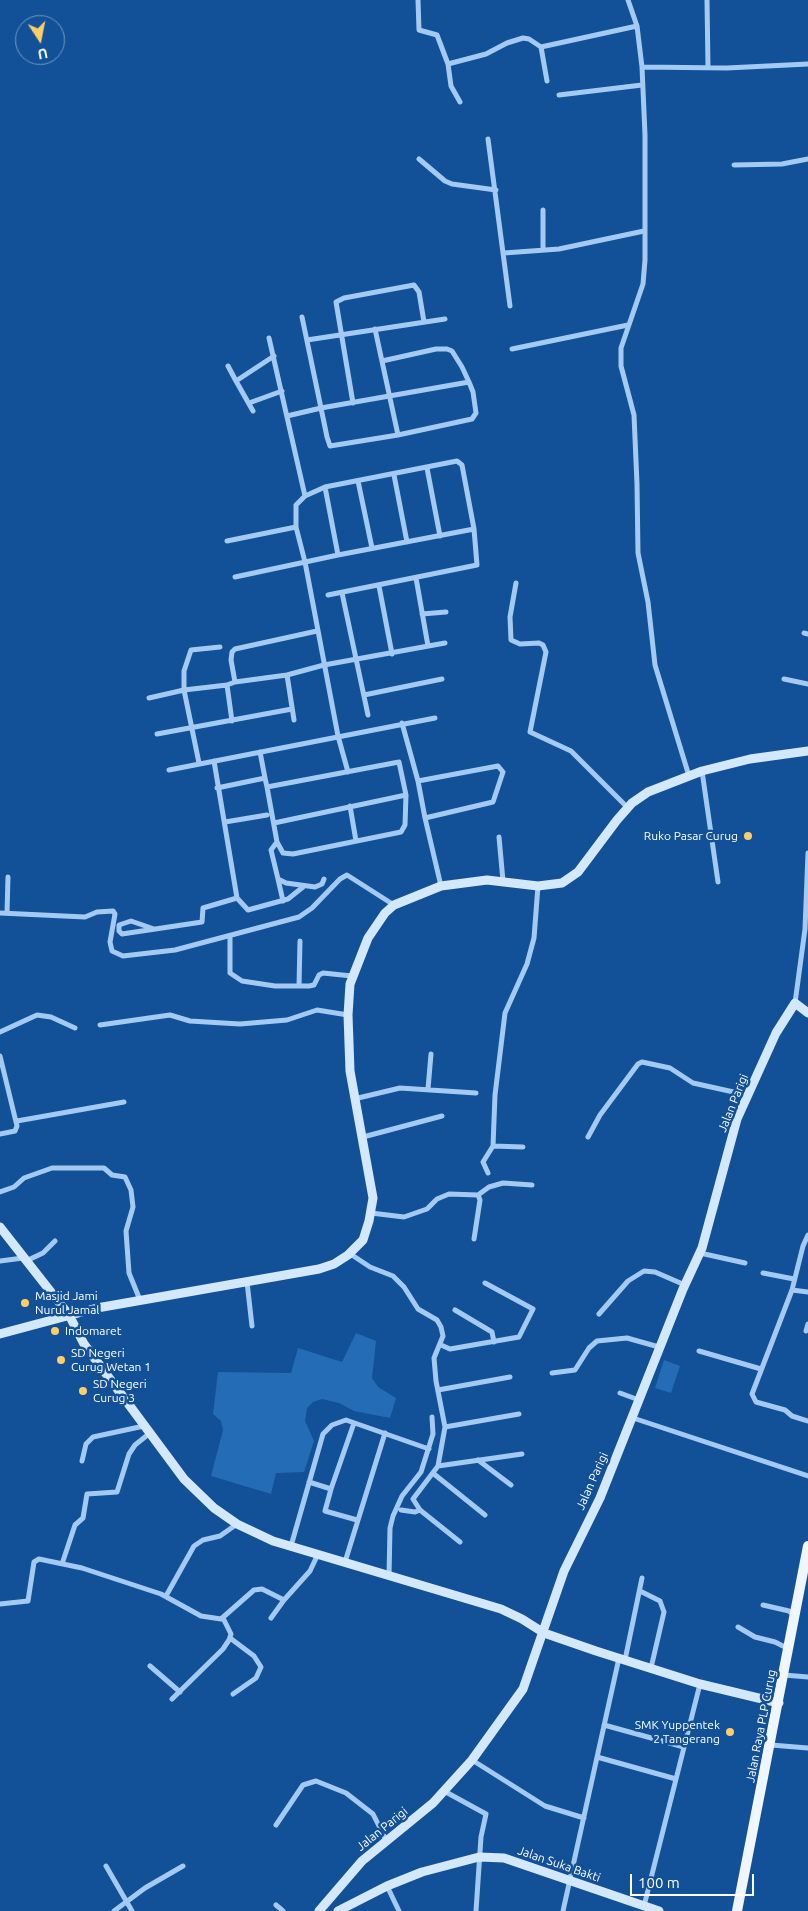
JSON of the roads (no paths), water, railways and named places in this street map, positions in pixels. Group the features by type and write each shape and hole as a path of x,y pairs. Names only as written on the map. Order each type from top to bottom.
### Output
{"main road":[{"name":"Jalan Raya PLP Curug","path":"737,1911 789,1650 805,1581 808,1546"}],"street":[{"path":"418,0 418,28 423,33 436,35 448,64 450,86 460,102"},
{"path":"628,0 637,26 642,67 645,135 645,272 620,357 621,375 634,414 638,484 638,553 648,602 657,672 688,776"},
{"path":"707,0 708,67"},
{"path":"448,64 486,54 507,43 523,38 529,39 541,47 637,26"},
{"path":"541,47 547,81"},
{"path":"642,67 808,64"},
{"path":"559,96 642,85"},
{"path":"488,139 510,306"},
{"path":"419,159 452,184 496,190"},
{"path":"734,165 782,164 808,159"},
{"path":"543,210 543,250"},
{"path":"504,253 543,250 608,240 644,232"},
{"path":"353,403 336,304 339,300 414,285 419,292 424,322"},
{"path":"302,317 329,444 332,447 398,435 475,417 474,398 469,382 452,351 436,349 382,361"},
{"path":"307,340 445,319"},
{"path":"512,348 628,325"},
{"path":"375,329 398,435"},
{"path":"269,338 305,496"},
{"path":"236,381 274,356"},
{"path":"228,366 253,411"},
{"path":"287,416 469,382"},
{"path":"249,403 282,391"},
{"path":"328,595 477,565 474,529 461,462 457,461 394,475 325,487 305,496 296,505 296,527 305,562 338,736 348,772"},
{"path":"428,468 440,536"},
{"path":"394,475 407,542"},
{"path":"358,481 372,548"},
{"path":"325,487 338,554"},
{"path":"227,541 296,527"},
{"path":"235,577 338,554 474,529"},
{"path":"416,578 428,646"},
{"path":"516,583 510,617 511,640 520,644 539,643 543,645 546,652 530,732 571,751 628,808"},
{"path":"379,586 392,654"},
{"path":"342,593 368,715"},
{"path":"422,614 446,612"},
{"path":"235,682 231,660 232,652 235,649 318,631"},
{"path":"149,698 184,690 287,675 324,665 445,643"},
{"path":"200,763 184,690 184,671 190,650 220,646"},
{"path":"287,675 294,720"},
{"path":"784,679 808,684"},
{"path":"364,695 442,680"},
{"path":"227,685 232,721"},
{"path":"157,734 292,709"},
{"path":"169,770 435,718"},
{"path":"402,723 418,781 424,818 441,886"},
{"path":"0,1334 69,1315 140,1300 327,1267 349,1253 362,1240 371,1213 372,1188 350,1071 348,1015 352,976 376,923 394,905 441,886 480,881 503,881 538,886 562,883 578,872 628,808 648,792 702,771 750,759 808,751"},
{"path":"260,752 277,842 283,853 288,854 396,834 404,830 406,795 399,762 267,787"},
{"path":"214,761 217,788 225,822 237,898 248,910 283,901 303,887"},
{"path":"418,781 498,766 503,772 493,802 424,818"},
{"path":"702,771 718,882"},
{"path":"217,788 265,778"},
{"path":"274,823 406,795"},
{"path":"350,806 356,840"},
{"path":"225,822 267,815"},
{"path":"498,837 503,881"},
{"path":"277,842 271,850 283,901"},
{"name":"Jalan Parigi","path":"319,1911 349,1874 444,1791 472,1760 523,1690 564,1571 600,1498 633,1418 659,1347 700,1253 732,1136 747,1096 776,1032 795,1003 805,948 808,853"},
{"path":"0,913 85,917 97,912 113,911 115,914 110,942 112,950 123,956 176,950 230,937 298,917 312,908 347,874 394,905"},
{"path":"7,913 8,877"},
{"path":"278,880 303,887 318,887 324,879"},
{"path":"488,1173 483,1162 493,1146 495,1095 506,1013 527,964 534,938 538,886"},
{"path":"154,929 132,921 119,925 118,931 122,934 202,922 202,912 206,906 237,898"},
{"path":"230,937 230,972 236,978 275,986 299,986 313,985 318,975 323,973 352,976"},
{"path":"299,986 300,941"},
{"path":"795,1003 808,1013"},
{"path":"100,1025 170,1015 190,1021 240,1024 287,1020 317,1010 348,1015"},
{"path":"0,1032 38,1015 75,1028"},
{"path":"428,1089 431,1054"},
{"path":"0,1056 17,1121 16,1129 0,1134"},
{"path":"588,1137 600,1115 638,1064 642,1062 670,1068 693,1083 747,1096"},
{"path":"354,1099 400,1088 476,1093"},
{"path":"17,1121 124,1102"},
{"path":"363,1138 442,1116"},
{"path":"493,1146 524,1147"},
{"path":"0,1192 14,1188 24,1178 52,1168 104,1168 111,1175 125,1177 132,1195 134,1211 126,1231 128,1273 140,1300"},
{"path":"371,1213 404,1216 426,1208 437,1199 449,1194 478,1195 489,1187 504,1183 532,1185"},
{"path":"474,1239 480,1202 478,1195"},
{"path":"0,1227 69,1315 84,1344 184,1479 214,1508 237,1524 256,1534 291,1546 501,1609 522,1619 544,1633 622,1659 700,1684 779,1703"},
{"path":"808,1235 792,1290 752,1394 756,1402 785,1410 792,1416 808,1421"},
{"path":"0,1262 25,1259 43,1253 55,1242"},
{"path":"349,1253 370,1267 393,1276 400,1281 418,1309 437,1320 443,1336 434,1358 445,1427 438,1466 434,1474 413,1499 420,1510 460,1542"},
{"path":"700,1253 745,1263"},
{"path":"599,1314 628,1281 644,1271 655,1272 685,1284"},
{"path":"763,1273 794,1279"},
{"path":"247,1282 252,1326"},
{"path":"441,1344 450,1349 519,1338 533,1309 485,1283"},
{"path":"792,1290 808,1292"},
{"path":"455,1310 492,1332 494,1342"},
{"path":"806,1331 808,1324"},
{"path":"552,1373 575,1370 589,1348 597,1341 627,1338 659,1347"},
{"path":"699,1351 761,1369"},
{"path":"438,1390 510,1376"},
{"path":"620,1393 640,1400"},
{"path":"445,1427 519,1414"},
{"path":"389,1576 392,1516 402,1496 421,1472 433,1434 432,1417"},
{"path":"633,1418 808,1476"},
{"path":"291,1546 323,1434 332,1424 339,1421 354,1423 429,1449"},
{"path":"354,1423 325,1511 357,1520"},
{"path":"82,1461 87,1443 95,1436 148,1430"},
{"path":"62,1564 75,1525 83,1518 87,1494 118,1492 128,1454 148,1430"},
{"path":"345,1562 385,1433"},
{"path":"438,1466 522,1454"},
{"path":"478,1460 511,1485"},
{"path":"434,1474 485,1515"},
{"path":"309,1482 331,1489"},
{"path":"401,1510 415,1512 420,1510"},
{"path":"166,1596 194,1546 203,1540 220,1536 237,1524"},
{"path":"271,1618 310,1571 318,1554"},
{"path":"0,1604 28,1601 36,1560 82,1568 166,1596 201,1616 223,1618 254,1590 262,1589 284,1600"},
{"path":"563,1911 604,1725 642,1578"},
{"path":"640,1591 660,1601 664,1612 651,1668"},
{"path":"763,1605 789,1611 796,1617"},
{"path":"172,1699 224,1649 231,1634 223,1618"},
{"path":"738,1627 755,1637 775,1642 789,1650"},
{"path":"230,1638 254,1656 261,1664 256,1678 233,1694"},
{"path":"150,1666 180,1692"},
{"path":"784,1675 808,1677"},
{"path":"644,1906 700,1684"},
{"path":"604,1725 684,1747"},
{"path":"771,1745 808,1748"},
{"path":"597,1757 676,1779"},
{"path":"472,1760 545,1806 584,1818"},
{"path":"276,1825 303,1785 316,1781 346,1793 372,1814 386,1840"},
{"path":"444,1791 486,1814 479,1857 476,1911"},
{"name":"Jalan Suka Bakti","path":"338,1911 387,1886 449,1863 479,1857 504,1858 659,1911"},
{"path":"106,1866 132,1911"},
{"path":"114,1911 183,1866"},
{"path":"387,1886 399,1911"},
{"path":"276,1905 283,1911"}],"place":[{"name":"Ruko Pasar Curug","path":"748,836"},
{"name":"Masjid Jami Nurul Jamal","path":"25,1303"},
{"name":"Indomaret","path":"55,1331"},
{"name":"SD Negeri Curug Wetan 1","path":"61,1360"},
{"name":"SD Negeri Curug 3","path":"83,1391"},
{"name":"SMK Yuppentek 2 Tangerang","path":"730,1732"}]}
